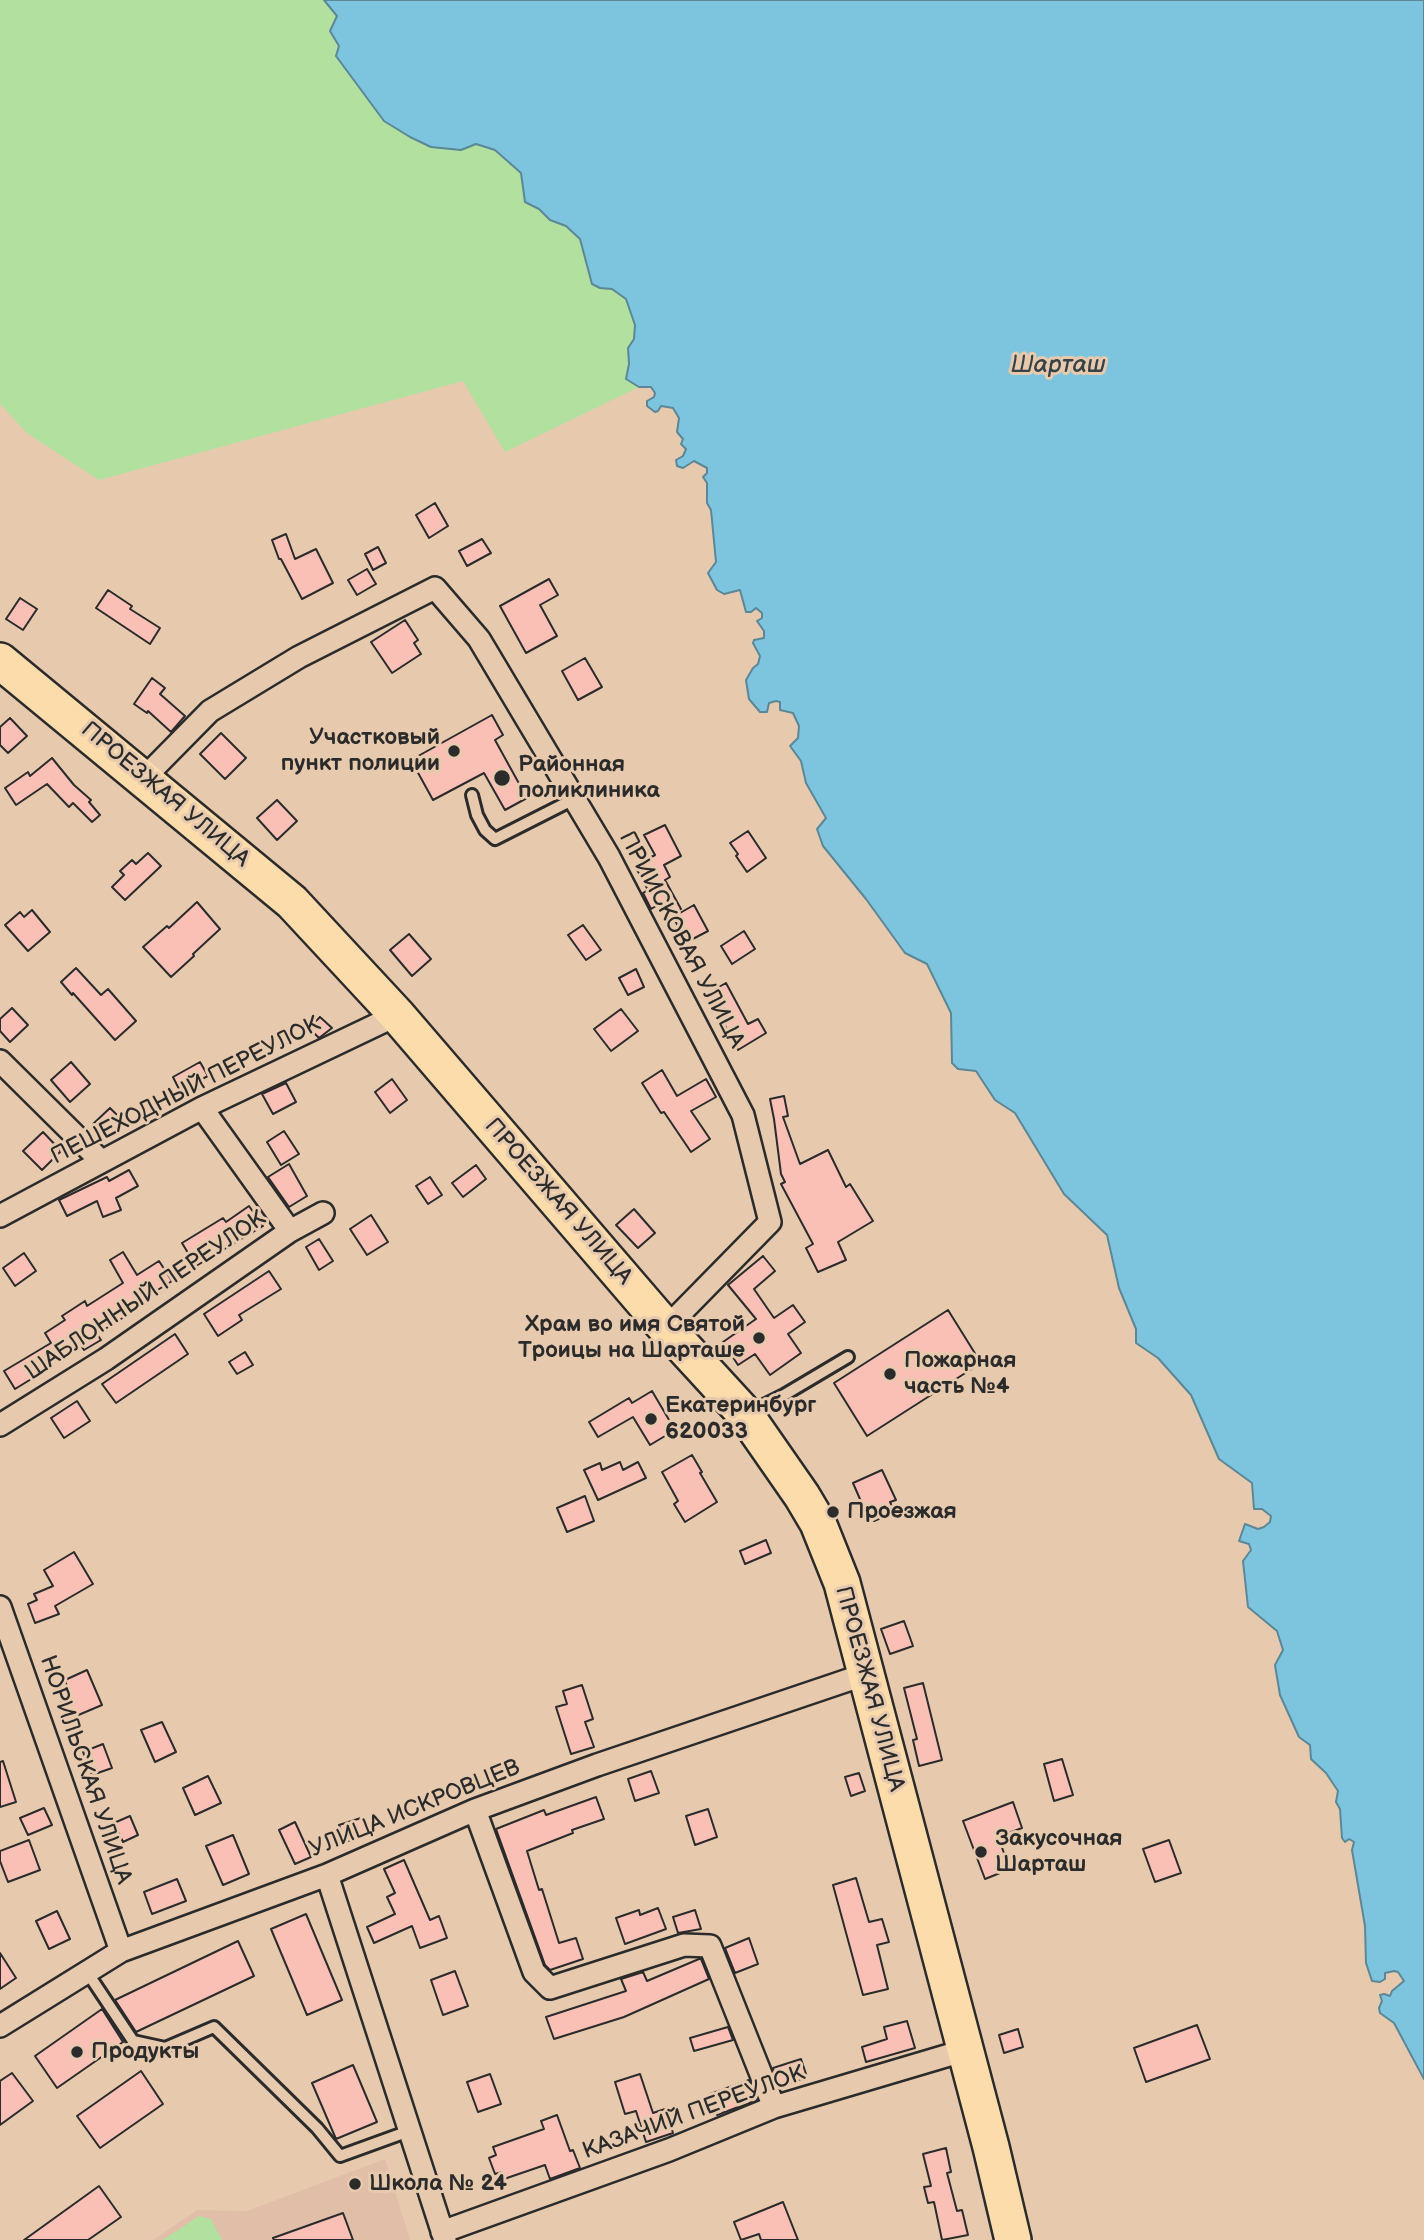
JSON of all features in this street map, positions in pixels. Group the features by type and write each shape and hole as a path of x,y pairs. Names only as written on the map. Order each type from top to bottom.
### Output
{"main road":[{"name":"ПРОЕЗЖАЯ УЛИЦА","path":"0,661 292,902 397,1015 666,1328 745,1414 802,1496 818,1523 842,1583 966,2050 1013,2240"}],"street":[{"name":"ПРИИСКОВАЯ УЛИЦА","path":"145,778 210,711 299,657 435,588 479,639 609,857 743,1115 770,1222 666,1328"},
{"name":"ПЕШЕХОДНЫЙ ПЕРЕУЛОК","path":"0,1216 202,1108 397,1015"},
{"path":"0,1061 101,1161"},
{"path":"202,1108 290,1231"},
{"name":"ШАБЛОННЫЙ ПЕРЕУЛОК","path":"0,1425 106,1359 290,1231 323,1213"},
{"name":"НОРИЛЬСКАЯ УЛИЦА","path":"0,1607 121,1951"},
{"name":"УЛИЦА ИСКРОВЦЕВ","path":"0,2026 121,1951 327,1875 475,1810 597,1765 866,1674"},
{"path":"475,1810 534,1972 550,1988 684,1945 710,1946 774,2107"},
{"path":"327,1875 443,2236"},
{"name":"КАЗАЧИЙ ПЕРЕУЛОК","path":"443,2236 774,2107 966,2050"}],"lane":[{"path":"472,795 477,815 485,830 495,839 574,799"},
{"path":"745,1414 784,1395 848,1357"},
{"path":"87,1972 133,2041 165,2048 215,2027 317,2127 340,2156 409,2131"}],"shaded area":[{"name":"Школа № 24","path":"385,2159 410,2240 153,2240 197,2210 247,2211"}],"green space":[{"path":"0,0 324,0 337,17 339,46 336,56 384,121 431,147 461,150 476,144 495,150 521,173 525,202 539,209 550,220 566,226 580,239 592,283 600,288 612,289 626,299 631,310 635,325 634,339 628,349 626,379 639,387 505,452 463,381 99,480 28,434 0,404"},
{"path":"199,2216 211,2219 222,2240 163,2240"}],"water":[{"name":"Шарташ","path":"324,0 1424,0 1424,2079 1394,2023 1380,2013 1380,1995 1390,1996 1404,1981 1398,1972 1394,1971 1385,1973 1385,1979 1380,1982 1372,1981 1366,1963 1365,1926 1352,1850 1354,1842 1349,1839 1345,1842 1342,1838 1340,1809 1336,1802 1338,1791 1326,1773 1311,1759 1310,1745 1299,1737 1280,1695 1275,1665 1283,1650 1277,1631 1248,1607 1243,1561 1251,1550 1249,1544 1239,1541 1245,1524 1258,1529 1270,1522 1271,1516 1262,1509 1254,1509 1252,1483 1219,1459 1191,1395 1158,1358 1136,1343 1136,1329 1119,1288 1107,1235 1064,1194 1015,1113 995,1100 976,1071 958,1069 952,1063 951,1013 927,964 905,953 823,846 817,829 826,818 806,783 801,761 790,746 798,738 799,726 793,713 780,710 780,702 776,701 769,703 767,712 760,712 749,699 746,680 758,664 760,656 753,643 754,640 764,638 764,631 757,621 762,618 762,613 756,608 746,612 740,590 724,594 717,590 708,573 716,562 711,510 707,503 707,483 703,477 707,468 694,461 683,468 677,466 676,460 683,456 686,449 677,432 679,418 673,408 661,406 655,412 647,406 647,401 654,397 655,393 651,387 639,387 626,379 628,348 634,339 635,325 626,299 612,289 592,284 580,239 566,226 550,220 539,209 525,202 521,173 495,150 476,144 461,150 431,147 384,121 336,56 339,46 330,31 337,16"}],"building":[{"path":"435,503 448,526 429,538 416,515"},
{"path":"286,534 295,559 316,549 333,583 302,599 279,559 272,540"},
{"path":"482,539 491,553 467,566 459,551"},
{"path":"378,547 386,563 373,570 365,554"},
{"path":"367,569 376,584 357,595 348,580"},
{"path":"549,579 558,595 540,605 557,636 526,653 500,606"},
{"path":"108,590 132,606 130,609 160,628 150,644 96,608"},
{"path":"20,598 37,609 23,630 6,619"},
{"path":"405,620 418,640 414,643 421,654 392,673 371,642"},
{"path":"585,658 602,687 578,700 562,671"},
{"path":"152,678 165,688 160,694 185,716 171,732 148,711 147,713 134,704"},
{"path":"492,715 503,735 495,740 527,798 505,810 484,773 433,800 411,760"},
{"path":"10,718 27,736 8,753 0,745 0,727"},
{"path":"221,733 246,758 225,779 200,754"},
{"path":"52,758 74,785 91,800 89,802 100,815 92,822 73,803 69,807 47,784 16,805 5,788 28,772 30,776"},
{"path":"277,800 297,821 277,840 257,818"},
{"path":"665,825 681,856 664,865 670,877 665,880 681,909 669,916 661,903 651,909 643,893 648,890 635,866 655,855 644,835"},
{"path":"748,831 766,858 747,872 730,843"},
{"path":"148,853 161,866 125,900 112,887 124,875 120,871 132,860 136,864"},
{"path":"197,902 220,929 171,977 143,947"},
{"path":"694,905 708,931 687,942 673,917"},
{"path":"32,910 50,932 28,951 5,925 20,912 24,917"},
{"path":"583,925 601,950 586,960 568,935"},
{"path":"744,931 755,949 732,964 721,946"},
{"path":"409,934 431,959 412,976 390,950"},
{"path":"76,968 101,995 108,989 136,1021 115,1040 61,982"},
{"path":"636,969 644,987 628,995 619,978"},
{"path":"726,983 748,1024 758,1019 766,1033 738,1050 710,992"},
{"path":"12,1008 28,1025 10,1042 0,1031 0,1019"},
{"path":"621,1009 638,1031 611,1051 594,1029"},
{"path":"320,1017 332,1028 319,1038 309,1028"},
{"path":"71,1062 90,1084 70,1102 51,1080"},
{"path":"200,1062 208,1076 196,1082 199,1088 183,1097 173,1077"},
{"path":"662,1070 677,1096 706,1079 716,1097 691,1111 710,1139 691,1152 642,1083"},
{"path":"392,1079 407,1100 390,1113 375,1092"},
{"path":"286,1083 296,1102 273,1114 262,1094"},
{"path":"784,1096 788,1116 783,1117 800,1164 828,1150 846,1187 850,1184 873,1221 838,1242 846,1260 818,1272 806,1248 813,1244 781,1184 785,1182 781,1174 770,1099"},
{"path":"110,1108 123,1121 106,1137 93,1124"},
{"path":"284,1131 299,1154 281,1165 267,1142"},
{"path":"43,1132 61,1151 42,1170 23,1151"},
{"path":"289,1164 307,1196 289,1207 268,1177"},
{"path":"476,1165 486,1179 463,1197 452,1183"},
{"path":"129,1170 138,1186 116,1198 121,1210 103,1217 97,1201 67,1216 59,1200 107,1177 109,1181"},
{"path":"430,1177 442,1195 428,1204 416,1186"},
{"path":"249,1206 263,1226 196,1266 182,1243 223,1218 226,1222"},
{"path":"634,1209 655,1233 638,1248 616,1225"},
{"path":"371,1215 388,1242 367,1255 350,1229"},
{"path":"319,1239 333,1261 319,1270 306,1247"},
{"path":"123,1252 137,1275 159,1261 172,1281 148,1296 151,1300 97,1334 101,1340 84,1350 80,1344 15,1389 4,1371 51,1343 45,1333 65,1320 62,1316 85,1301 87,1306 123,1283 110,1260"},
{"path":"24,1253 36,1271 15,1286 3,1268"},
{"name":"Храм во имя Святой Троицы на Шарташе","path":"763,1256 775,1271 754,1289 774,1318 793,1305 805,1322 788,1334 801,1353 770,1375 755,1354 738,1365 723,1342 756,1319 728,1285"},
{"path":"269,1271 281,1289 239,1315 242,1320 218,1336 204,1314"},
{"path":"948,1310 981,1363 867,1436 834,1383"},
{"path":"175,1334 188,1354 116,1403 102,1384"},
{"path":"245,1352 253,1365 237,1374 229,1362"},
{"path":"652,1391 675,1430 650,1445 633,1417 598,1437 589,1422 629,1398 632,1403"},
{"path":"77,1401 90,1421 64,1438 51,1418"},
{"path":"692,1455 717,1502 685,1522 674,1504 678,1501 662,1472"},
{"path":"620,1462 623,1470 638,1462 646,1478 598,1500 584,1470 600,1463 602,1470"},
{"path":"882,1470 896,1500 890,1502 895,1512 874,1521 869,1512 866,1513 853,1483"},
{"path":"585,1496 594,1521 567,1532 557,1508"},
{"path":"766,1540 771,1553 745,1564 740,1551"},
{"path":"74,1552 93,1584 55,1606 59,1614 35,1623 28,1604 37,1600 34,1594 53,1586 44,1570"},
{"path":"904,1621 913,1646 890,1654 881,1629"},
{"path":"87,1670 102,1705 69,1719 57,1691 67,1687 65,1680"},
{"path":"923,1683 942,1760 919,1766 913,1740 917,1739 904,1688"},
{"path":"582,1685 593,1719 585,1722 594,1747 571,1754 556,1707 567,1704 563,1691"},
{"path":"162,1722 176,1752 155,1762 141,1730"},
{"path":"103,1744 112,1768 92,1775 83,1752"},
{"path":"1062,1759 1073,1795 1054,1801 1044,1764"},
{"path":"3,1761 16,1802 0,1807 0,1762"},
{"path":"651,1771 659,1793 635,1801 628,1779"},
{"path":"859,1773 865,1791 851,1796 845,1777"},
{"path":"208,1776 221,1803 195,1815 183,1788"},
{"path":"596,1797 604,1819 572,1830 573,1833 527,1851 559,1943 576,1938 583,1959 550,1970 545,1965 496,1829 544,1810 546,1815"},
{"path":"1013,1802 1022,1828 998,1837 1010,1869 985,1879 963,1821"},
{"path":"44,1808 52,1825 28,1835 20,1818"},
{"path":"708,1809 717,1837 695,1845 686,1816"},
{"path":"130,1816 138,1835 123,1842 114,1823"},
{"path":"364,1817 370,1833 345,1842 339,1825"},
{"path":"295,1822 311,1857 295,1864 279,1830"},
{"path":"233,1835 249,1874 223,1885 206,1846"},
{"path":"29,1840 40,1870 8,1882 0,1861 0,1851"},
{"path":"1169,1840 1181,1873 1155,1882 1143,1849"},
{"path":"404,1860 430,1920 439,1916 447,1938 420,1948 412,1926 374,1943 367,1927 395,1914 387,1897 395,1893 384,1869"},
{"path":"856,1878 869,1922 882,1919 889,1942 877,1945 888,1989 863,1995 833,1885"},
{"path":"177,1879 186,1901 152,1914 144,1892"},
{"path":"658,1908 666,1929 625,1944 616,1918 639,1910 640,1915"},
{"path":"695,1910 701,1929 678,1933 673,1917"},
{"path":"57,1911 70,1939 49,1949 36,1921"},
{"path":"306,1914 342,2000 307,2015 271,1929"},
{"path":"749,1938 758,1964 735,1973 725,1948"},
{"path":"238,1941 254,1976 136,2032 115,2000"},
{"path":"0,1953 16,1978 0,1989"},
{"path":"699,1959 709,1979 624,2017 554,2039 546,2017 626,1991 621,1979 643,1972 647,1981"},
{"path":"455,1971 468,2006 443,2015 431,1980"},
{"path":"102,2009 123,2042 57,2088 35,2056"},
{"path":"907,2021 915,2048 866,2062 862,2047 887,2039 884,2027"},
{"path":"1197,2025 1210,2059 1146,2082 1134,2048"},
{"path":"728,2027 733,2040 694,2051 690,2038"},
{"path":"1018,2029 1023,2047 1004,2053 999,2035"},
{"path":"801,2059 807,2077 780,2086 773,2068"},
{"path":"353,2065 377,2122 336,2139 312,2083"},
{"path":"141,2071 163,2104 100,2148 77,2116"},
{"path":"12,2073 33,2101 0,2125 0,2081"},
{"path":"490,2074 501,2104 478,2112 467,2082"},
{"path":"640,2074 653,2113 665,2109 673,2133 646,2142 636,2111 625,2114 615,2082"},
{"path":"749,2080 757,2100 717,2115 710,2094"},
{"path":"557,2115 570,2151 573,2150 580,2168 550,2179 545,2165 504,2179 502,2172 495,2174 489,2158 496,2155 493,2147 544,2129 541,2121"},
{"path":"946,2148 951,2172 947,2173 957,2211 962,2210 968,2235 942,2240 934,2202 928,2203 924,2187 931,2186 923,2154"},
{"path":"99,2186 121,2217 88,2240 24,2240"},
{"path":"783,2202 798,2240 761,2240 759,2234 741,2240 734,2222"},
{"path":"343,2213 353,2240 273,2238"}],"place":[{"name":"Участковый пункт полиции","path":"454,751"},
{"name":"Районная поликлиника","path":"502,778"},
{"name":"Храм во имя Святой Троицы на Шарташе","path":"759,1338"},
{"name":"Пожарная часть №4","path":"890,1374"},
{"name":"Екатеринбург 620033","path":"651,1419"},
{"name":"Проезжая","path":"833,1512"},
{"name":"Закусочная Шарташ","path":"981,1852"},
{"name":"Продукты","path":"77,2052"},
{"name":"Школа № 24","path":"355,2184"}]}
